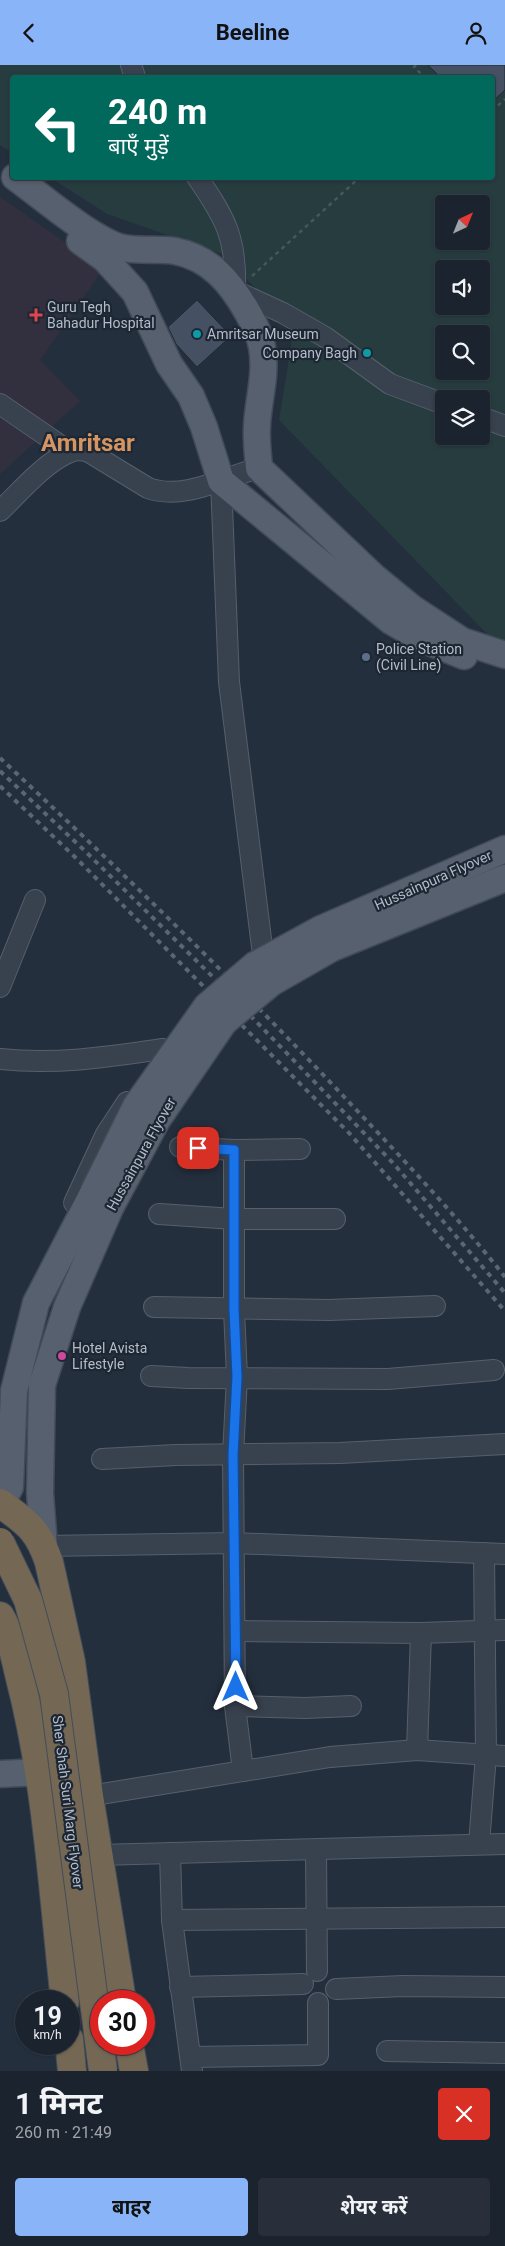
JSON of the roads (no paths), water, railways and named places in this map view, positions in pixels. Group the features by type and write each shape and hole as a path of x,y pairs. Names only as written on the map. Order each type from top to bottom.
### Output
{"highway":[{"path":"3,1508 34,1530 44,1546 50,1562 71,1662 87,1783 120,1990"},
{"name":"Sher Shah Suri Marg Flyover","path":"0,1542 28,1600 54,1694 103,2071"},
{"name":"Sher Shah Suri Marg Flyover","path":"0,1573 15,1606 39,1694 87,2071"},
{"path":"2,1619 20,1631 36,1630 48,1621 57,1601"},
{"path":"2,1619 26,1699 39,1772 63,1990"},
{"path":"70,2055 72,2071"},
{"path":"131,2055 134,2071"}],"main road":[{"path":"18,180 97,237 120,247 175,251 189,255 209,265 225,278 235,291 255,326 262,345 264,369 257,427 259,468 374,577 413,609 462,641 505,655"},
{"path":"0,183 105,259 131,286 141,303 169,364 191,397 204,427 221,481 391,621 422,639 505,671"},
{"name":"Hussainpura Flyover","path":"44,1546 40,1493 42,1385 101,1200 136,1106 207,1006 256,965 321,929 505,849"},
{"name":"Hussainpura Flyover","path":"3,1508 10,1487 14,1391 36,1303 101,1200 224,1022 271,983 332,948 505,878"},
{"path":"0,1774 39,1772 87,1783"}],"street":[{"path":"199,180 221,212 226,224 235,263 235,291 283,313 325,337 390,384 435,401"},
{"path":"0,404 70,452"},
{"path":"490,420 505,426"},
{"path":"0,511 44,470 70,452 80,450 89,452 148,488 158,492 181,491 221,481 259,468"},
{"path":"221,481 229,682 262,947"},
{"path":"0,987 35,900"},
{"path":"0,1059 28,1062 67,1062 163,1049 106,1134 72,1209 30,1287 1,1414 12,1435"},
{"path":"180,1147 234,1150 300,1149"},
{"path":"234,1150 234,1309 237,1377 233,1455 236,1631 235,1705 243,1771"},
{"path":"159,1214 234,1219 335,1219"},
{"path":"154,1307 329,1311 436,1306"},
{"path":"152,1376 188,1379 237,1377 322,1380 388,1379 494,1370"},
{"path":"102,1459 176,1455 340,1453 505,1444"},
{"path":"44,1546 234,1543 505,1554"},
{"path":"479,1844 495,1756 483,1630 484,1553"},
{"path":"236,1631 421,1633 505,1630"},
{"path":"417,1750 421,1633"},
{"path":"235,1705 305,1708 351,1706"},
{"path":"87,1783 243,1771 330,1757 417,1750 495,1756"},
{"path":"98,1855 505,1844"},
{"path":"180,1987 310,1978 321,1970 335,1980 336,1989 332,1996 326,2002 318,2003 310,1999 305,1993 310,1978 318,1917 316,1850"},
{"path":"170,1853 172,1920 191,2064 318,2063 318,2003"},
{"path":"172,1920 318,1917 505,1917"},
{"path":"336,1989 403,1986 505,1987"},
{"path":"387,2051 505,2053"}],"railway":[{"path":"0,758 177,926 263,1012 388,1143 467,1231 505,1277"},
{"path":"0,771 85,851 216,980 393,1163 505,1293"},
{"path":"0,786 77,859 350,1134 505,1311"}],"place":[{"name":"Guru Tegh Bahadur Hospital","path":"36,315"},
{"name":"Amritsar Museum","path":"197,334"},
{"name":"Company Bagh","path":"367,353"},
{"name":"Police Station (Civil Line)","path":"366,657"},
{"name":"Hotel Avista Lifestyle","path":"62,1356"}],"district":[{"name":"Amritsar","path":"88,443"}]}
